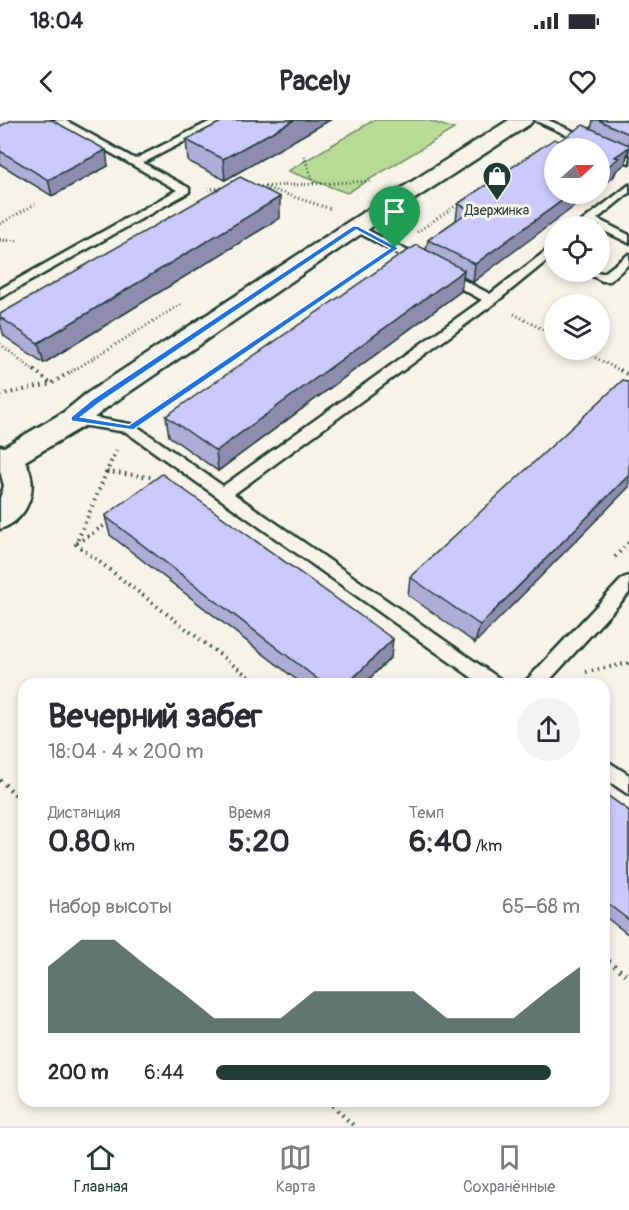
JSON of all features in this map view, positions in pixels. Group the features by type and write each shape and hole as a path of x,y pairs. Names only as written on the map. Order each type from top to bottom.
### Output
{"main road":[{"path":"0,518 16,498 20,483 16,470 3,457 74,419 96,401 356,227 523,120"}],"lane":[{"path":"57,120 185,190"},
{"path":"135,162 221,120"},
{"path":"539,120 629,160"},
{"path":"594,216 629,188"},
{"path":"0,294 185,190"},
{"path":"356,227 491,300"},
{"path":"610,232 629,238"},
{"path":"610,275 629,258"},
{"path":"223,494 544,259"},
{"path":"74,419 130,428 485,678"},
{"path":"541,678 629,582"},
{"path":"610,772 629,786"}],"path":[{"path":"76,544 121,441 130,428 563,132"},
{"path":"304,156 314,184"},
{"path":"249,187 381,181"},
{"path":"260,186 334,210"},
{"path":"185,190 228,188"},
{"path":"0,224 36,204"},
{"path":"0,240 20,241"},
{"path":"514,314 544,330"},
{"path":"0,344 51,384 0,395"},
{"path":"600,360 629,375"},
{"path":"107,472 153,477"},
{"path":"76,544 116,518"},
{"path":"614,559 629,542"},
{"path":"76,544 250,678"},
{"path":"0,780 18,797"},
{"path":"610,962 629,977"},
{"path":"334,1107 354,1126"}],"green space":[{"path":"374,120 427,120 454,129 347,193 288,171"}],"building":[{"path":"12,120 52,120 106,150 48,180 0,151 0,126"},
{"path":"225,120 294,120 223,159 186,140"},
{"path":"598,120 629,120 629,134"},
{"path":"583,125 629,145 629,147 615,157 619,158 610,165 610,138 564,138"},
{"path":"544,146 544,204 557,204 475,264 428,240 471,210 458,204"},
{"path":"240,177 280,197 38,343 0,317 0,314"},
{"path":"417,245 464,270 216,451 166,416 402,254"},
{"path":"623,380 629,383 629,475 480,625 410,577"},
{"path":"162,474 393,639 353,678 316,678 105,516"},
{"path":"610,797 629,811 629,920 610,906"}],"place":[{"name":"Дзержинка","path":"497,202"}],"route":[{"path":"356,227 395,248 130,428 74,419 96,401 356,227"}]}
